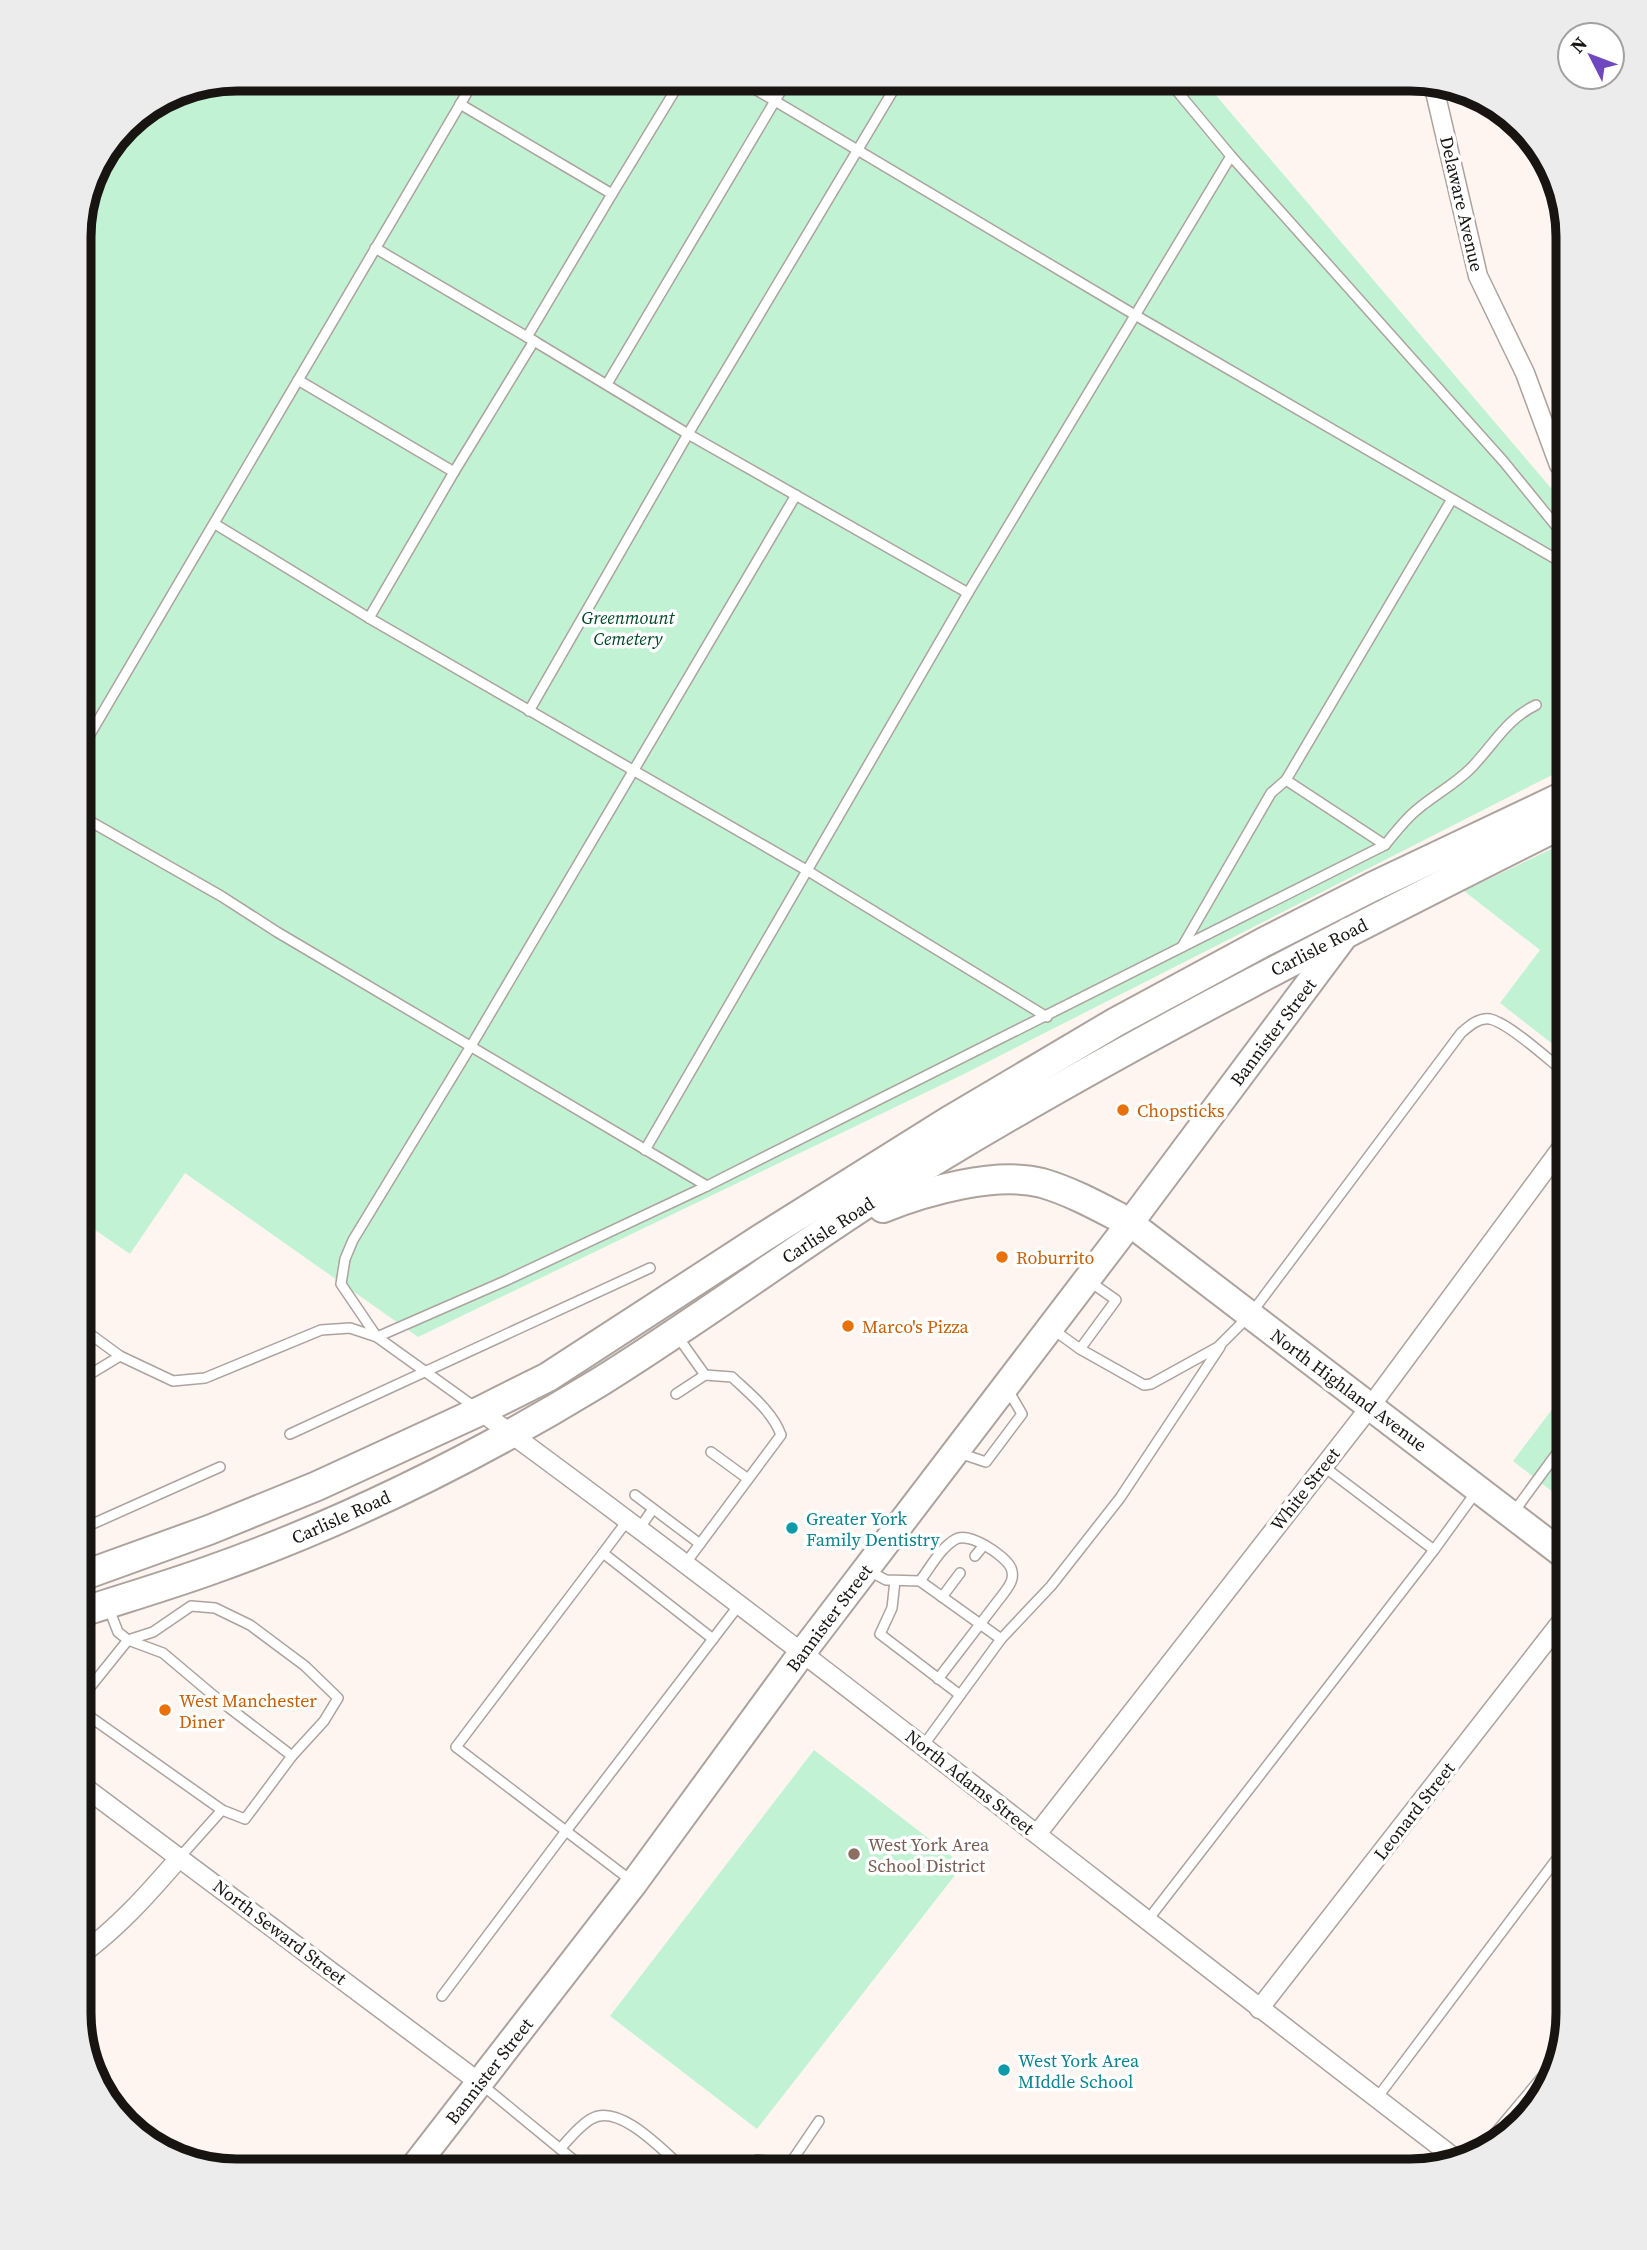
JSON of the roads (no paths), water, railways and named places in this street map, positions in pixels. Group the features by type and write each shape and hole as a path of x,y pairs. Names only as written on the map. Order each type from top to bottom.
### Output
{"main road":[{"name":"Carlisle Road","path":"91,1573 209,1530 317,1486 548,1377 947,1122 1116,1022 1264,942 1556,800"},
{"name":"Carlisle Road","path":"91,1609 208,1571 306,1533 408,1487 511,1433 598,1383 933,1161 1049,1092 1152,1034 1556,827"},
{"path":"1348,932 1364,910 1384,893 1496,829"},
{"path":"831,1228 917,1195 966,1184 1010,1180 1039,1183 1077,1196 1130,1223"}],"street":[{"name":"Delaware Avenue","path":"1435,94 1478,276 1525,373 1556,457"},
{"name":"Bannister Street","path":"420,2159 634,1883 802,1653 1348,932"},
{"name":"White Street","path":"1037,1834 1370,1407 1556,1155"},
{"name":"North Highland Avenue","path":"1130,1223 1556,1549"},
{"name":"North Adams Street","path":"480,1411 802,1653 1449,2153"},
{"name":"Leonard Street","path":"1259,2009 1556,1628"},
{"name":"North Seward Street","path":"91,1792 480,2083"},
{"path":"91,1947 132,1912 180,1857"}],"lane":[{"path":"91,733 468,91"},
{"path":"369,618 612,194 675,91"},
{"path":"758,91 1135,316 1556,559"},
{"path":"607,384 781,91"},
{"path":"529,711 688,433 893,91"},
{"path":"1177,91 1231,156 1504,462 1556,526"},
{"path":"460,104 612,194"},
{"path":"645,1150 968,593 1231,156"},
{"path":"375,248 688,433 968,593"},
{"path":"298,380 454,472"},
{"path":"377,1337 341,1284 345,1259 353,1240 634,772 796,495"},
{"path":"1181,949 1271,793 1286,780 1452,499"},
{"path":"215,524 369,618 808,871 1047,1017"},
{"path":"377,1337 505,1281 707,1186 1385,845 1411,815 1473,766 1497,735 1521,712 1536,705"},
{"path":"1286,780 1385,845"},
{"path":"91,822 221,896 277,932 707,1186"},
{"path":"923,1746 1001,1639 1051,1586 1120,1498 1223,1344 1250,1315 1461,1033 1472,1023 1488,1019 1503,1024 1556,1066"},
{"path":"289,1434 650,1268"},
{"path":"1080,1349 1116,1300 1087,1279"},
{"path":"1050,1327 1080,1349 1144,1385 1151,1384 1223,1344"},
{"path":"91,1335 120,1356 173,1381 205,1378 321,1330 350,1328 377,1337 480,1411"},
{"path":"675,1333 705,1375"},
{"path":"91,1374 120,1356"},
{"path":"676,1394 705,1375 733,1377 778,1426 781,1435 685,1564"},
{"path":"712,1452 748,1479"},
{"path":"1512,1514 1556,1454"},
{"path":"1323,1466 1434,1550"},
{"path":"91,1525 220,1467"},
{"path":"1147,1921 1479,1488"},
{"path":"635,1495 700,1544"},
{"path":"634,1883 456,1747 603,1553 653,1509"},
{"path":"920,1581 941,1553 956,1539 967,1538 984,1545 1004,1558 1012,1570 1012,1581 938,1679"},
{"path":"975,1556 984,1545"},
{"path":"603,1553 713,1639"},
{"path":"866,1569 886,1580 920,1581 1001,1639"},
{"path":"942,1597 960,1573"},
{"path":"895,1581 892,1608 880,1634 960,1695"},
{"path":"107,1604 118,1632 128,1640 163,1653 292,1756"},
{"path":"442,1996 739,1605"},
{"path":"91,1686 128,1640 153,1632 191,1606 215,1608 250,1625 305,1667 338,1698 324,1721 292,1756 245,1819 222,1810 91,1717"},
{"path":"180,1857 222,1810"},
{"path":"1377,2098 1556,1860"},
{"path":"480,2083 572,2159"},
{"path":"560,2149 592,2118 609,2114 627,2121 672,2159"},
{"path":"792,2159 819,2122"}],"place":[{"name":"Chopsticks","path":"1123,1110"},
{"name":"Roburrito","path":"1002,1257"},
{"name":"Marco's Pizza","path":"848,1326"},
{"name":"Greater York Family Dentistry","path":"792,1528"},
{"name":"West Manchester Diner","path":"165,1710"},
{"name":"West York Area School District","path":"854,1854"},
{"name":"West York Area MIddle School","path":"1004,2070"}],"park label":[{"name":"Greenmount Cemetery","path":"628,627"}]}
